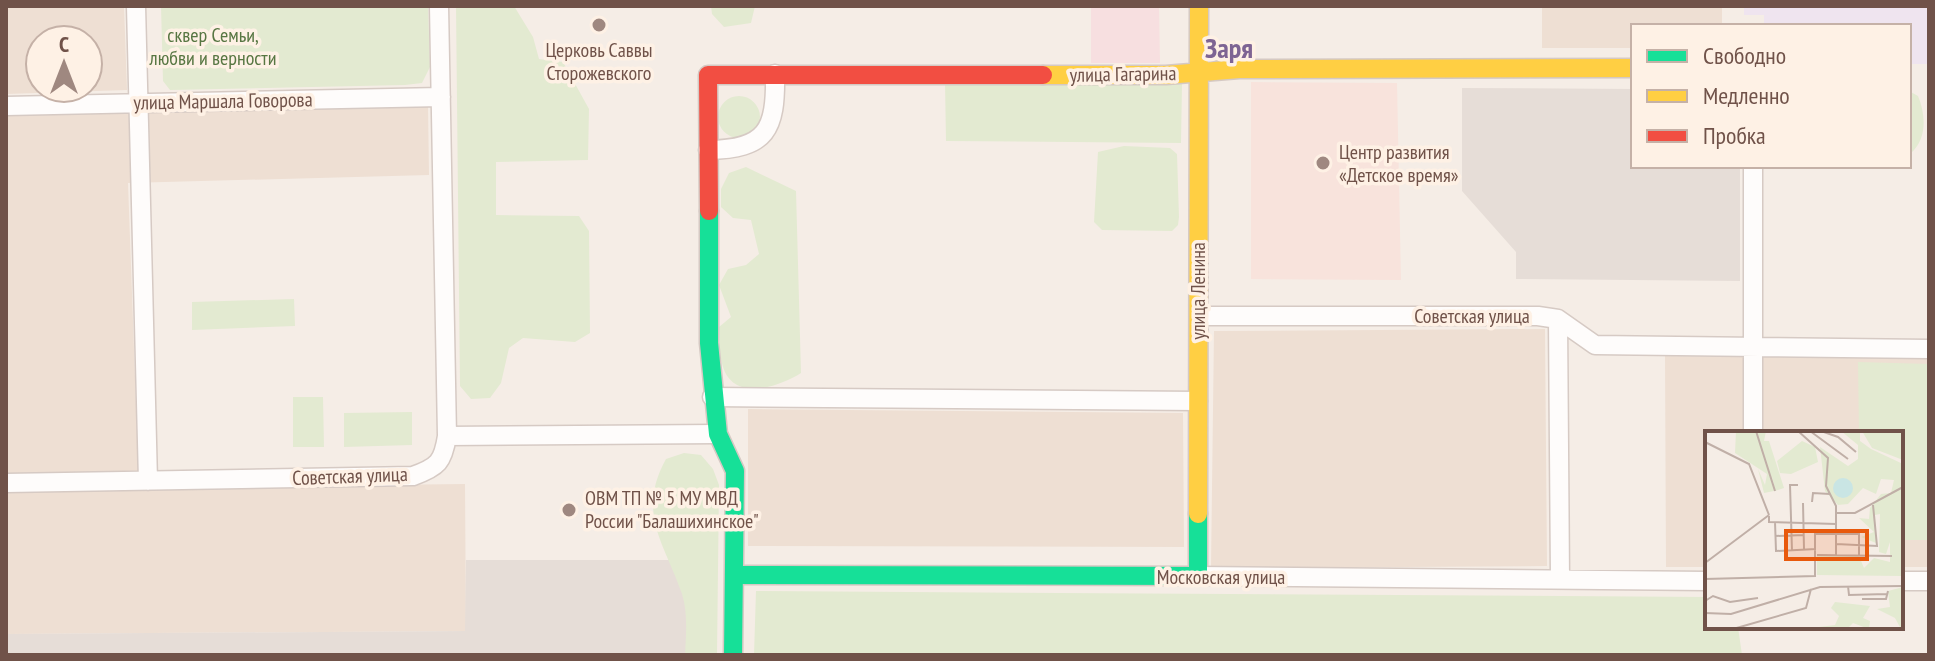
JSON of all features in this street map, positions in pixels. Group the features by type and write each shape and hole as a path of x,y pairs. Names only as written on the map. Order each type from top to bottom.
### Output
{"street":[{"path":"136,6 148,481"},
{"path":"439,6 447,436 718,434"},
{"name":"улица Ленина","path":"1198,576 1199,6"},
{"name":"улица Гагарина","path":"708,150 708,75 1631,68"},
{"path":"733,655 735,471 718,434 712,397 708,150 741,148 764,134 776,108 775,74"},
{"name":"улица Маршала Говорова","path":"6,106 441,97"},
{"path":"1753,168 1753,431"},
{"name":"Советская улица","path":"1199,316 1538,316 1558,319 1595,345 1929,349"},
{"path":"1558,319 1560,579"},
{"path":"712,397 1198,401"},
{"name":"Советская улица","path":"6,483 413,476 434,469 444,452 447,436"},
{"name":"Московская улица","path":"735,575 1705,581"},
{"path":"1903,581 1929,581"}],"shaded area":[{"path":"6,6 124,6 127,90 104,91 104,24 24,24 24,93 6,94"},
{"path":"1091,6 1159,6 1160,63 1091,63"},
{"path":"1542,6 1722,6 1722,24 1631,24 1631,48 1542,48"},
{"path":"1744,6 1929,6 1929,64 1911,64 1911,24 1764,24 1764,15 1744,15"},
{"path":"1251,82 1397,83 1401,280 1251,279"},
{"path":"1462,88 1631,89 1631,168 1740,168 1740,281 1516,279 1516,252 1462,191"},
{"path":"428,104 429,175 128,183 139,488 465,484 466,631 6,634 6,112"},
{"path":"1545,329 1547,566 1211,568 1214,331"},
{"path":"1665,356 1929,358 1929,567 1903,567 1903,431 1705,431 1705,567 1666,567"},
{"path":"748,409 1183,413 1184,547 748,546"},
{"path":"466,560 690,560 691,655 6,655 6,634 465,631"}],"green space":[{"name":"сквер Семьи, любви и верности","path":"161,6 428,6 430,67 422,83 405,85 170,90 163,81"},
{"path":"456,6 514,6 533,37 539,59 563,62 589,109 588,160 496,162 496,215 579,216 589,231 590,333 575,342 523,338 509,348 501,383 490,398 471,399 460,386"},
{"path":"711,6 755,6 751,23 724,27 712,14"},
{"path":"945,82 1182,83 1181,143 946,141"},
{"path":"1911,92 1918,96 1924,119 1916,147 1911,153"},
{"path":"739,96 754,102 760,117 754,132 739,138 724,132 718,117 724,102"},
{"path":"1124,146 1170,148 1177,154 1179,217 1178,225 1172,231 1102,230 1094,222 1098,152"},
{"path":"746,167 796,191 801,373 781,383 758,388 737,385 729,378 723,367 720,347 719,327 731,317 719,285 728,269 746,265 759,254 751,220 733,218 721,207 721,189 729,173"},
{"path":"294,299 295,326 192,330 192,302"},
{"path":"1858,362 1929,364 1929,540 1903,540 1903,431 1859,431"},
{"path":"293,397 323,397 324,447 293,447"},
{"path":"412,412 412,445 344,447 344,413"},
{"path":"684,453 701,455 713,469 719,485 717,655 685,655 684,601 656,528 653,512 657,478 666,459"},
{"path":"756,591 1705,597 1705,629 1738,629 1742,655 754,655"}],"traffic: fast":[{"path":"709,211 709,343 718,434 735,471 733,655"},
{"path":"735,575 1198,576 1198,514"}],"traffic: slow":[{"path":"1198,514 1199,6"},
{"path":"1043,75 1166,75 1239,69 1631,68"}],"traffic: jam":[{"path":"709,211 708,75 1043,75"}],"place":[{"name":"Церковь Саввы Сторожевского","path":"599,25"},
{"name":"Центр развития «Детское время»","path":"1323,163"},
{"name":"ОВМ ТП № 5 МУ МВД России \"Балашихинское\"","path":"569,510"}],"district":[{"name":"Заря","path":"1229,48"}]}
